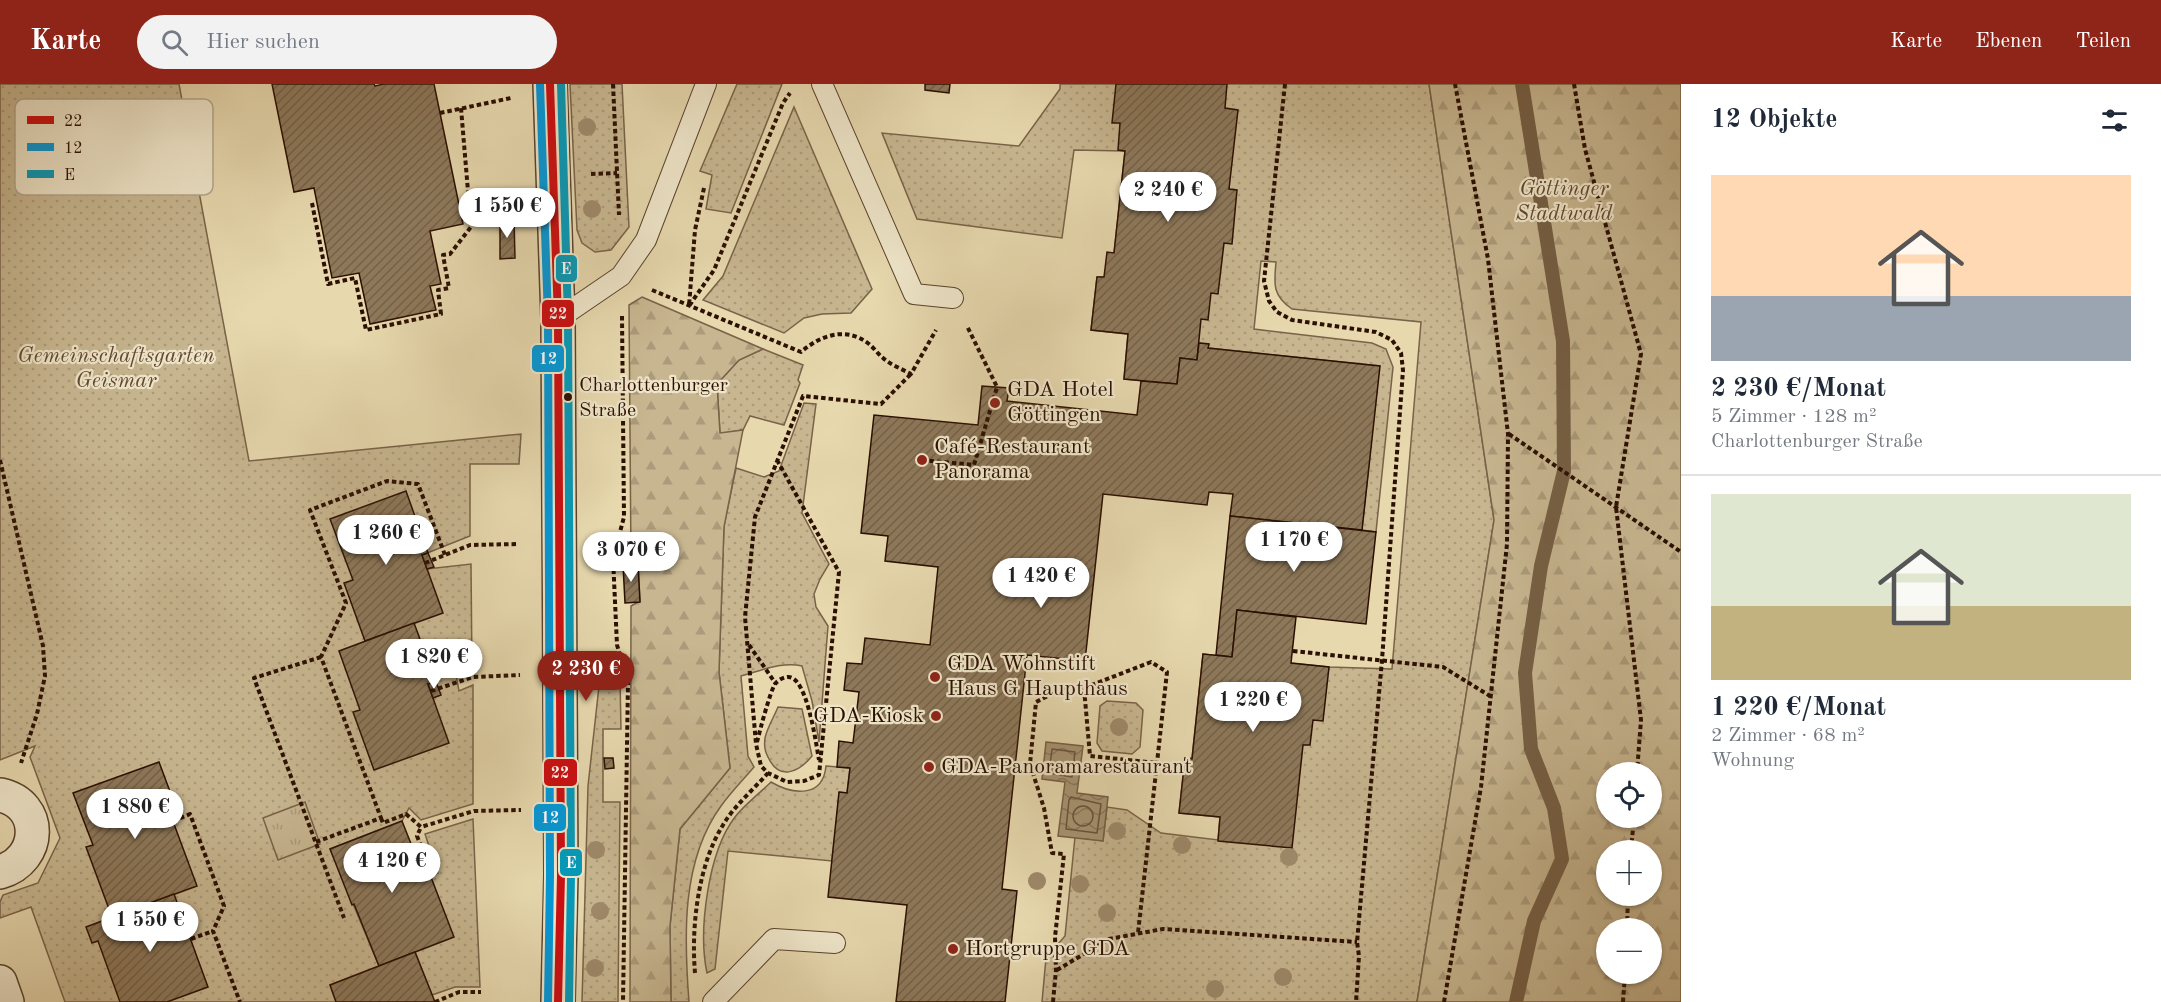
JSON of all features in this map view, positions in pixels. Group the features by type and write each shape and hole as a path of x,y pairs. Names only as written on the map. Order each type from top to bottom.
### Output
{"street":[{"path":"550,87 558,319 560,674 558,1002"},
{"path":"0,872 18,864 27,853 32,838 29,816 20,805 3,796"},
{"path":"0,982 7,1002"}],"lane":[{"path":"558,319 621,276 646,240 706,84"},
{"path":"822,84 914,294 953,298"},
{"path":"713,1002 774,939 835,943"}],"path":[{"path":"613,84 621,276 624,517 613,558 617,645 628,682 623,1002"},
{"path":"689,306 714,270 783,103 795,84"},
{"path":"1285,84 1264,281 1269,301 1277,312 1292,320 1376,332 1392,340 1401,353 1403,370 1382,660 1357,942 1359,956 1356,1002"},
{"path":"1444,1002 1481,787 1507,544 1508,434 1488,259 1455,84"},
{"path":"1575,84 1585,149 1641,354 1616,507 1641,720 1638,762"},
{"path":"440,112 550,87"},
{"path":"312,203 328,284 355,278 366,330 441,314 438,290 449,288 443,255 450,254 471,226 461,108"},
{"path":"675,164 705,183 695,230 689,306"},
{"path":"658,292 801,352 815,341 833,334 849,335 868,343 884,359 911,374"},
{"path":"777,460 839,572 819,775 804,781 787,782 768,773 760,766 756,744 745,617 755,517 777,460 802,396 881,404 911,374 953,298"},
{"path":"922,460 975,465 997,387 953,298"},
{"path":"1508,434 1681,552"},
{"path":"0,460 43,646 45,676 38,714 23,759 3,796"},
{"path":"421,826 406,814 383,823 321,657 346,603 310,510 387,481 418,484 446,555"},
{"path":"425,563 470,545 559,542"},
{"path":"747,643 776,684"},
{"path":"1293,651 1443,668 1491,696"},
{"path":"321,657 254,678 344,918"},
{"path":"1053,1002 1056,970 1055,937 1064,854 1052,853 1044,808 1030,764 1036,702 1063,688 1084,688 1151,662 1167,672 1138,933"},
{"path":"431,692 473,677 560,674"},
{"path":"756,744 776,684 784,677 792,677 800,683 806,701 820,764"},
{"path":"1084,688 1090,756 1157,763"},
{"path":"696,982 694,961 697,903 712,848 722,826 768,773"},
{"path":"421,826 474,811 560,809"},
{"path":"173,821 190,814 224,906 213,931 240,1002"},
{"path":"316,842 381,818"},
{"path":"421,826 417,837 429,867 421,870"},
{"path":"1056,970 1109,939 1163,929 1357,942"},
{"path":"191,939 213,931"},
{"path":"1623,1002 1624,984"},
{"path":"435,1002 459,992 481,992"}],"green space":[{"name":"Gemeinschaftsgarten Geismar","path":"0,84 179,84 182,99 15,99 15,195 200,195 249,461 521,434 519,464 470,464 470,536 422,555 427,569 471,564 472,669 456,675 459,691 473,685 473,804 421,820 409,808 402,821 330,849 379,966 330,985 336,1002 65,1002 31,907 0,918 0,902 3,895 38,883 60,838 30,757 35,746 0,760"},
{"path":"570,84 622,84 629,227 611,250 595,252 582,243 577,230"},
{"path":"737,84 782,84 731,213 706,209 712,175 700,171"},
{"path":"1060,84 1429,84 1494,520 1417,1002 1042,1002 1046,958 1065,936 1075,837 1103,841 1107,807 1127,810 1161,833 1218,840 1220,817 1179,813 1185,758 1192,758 1203,654 1329,667 1392,669 1421,322 1292,309 1278,294 1275,277 1276,262 1261,261 1254,329 1372,343 1386,349 1393,367 1376,532 1362,530 1379,366 1208,348 1208,344 1199,343 1180,358 1177,384 1124,379 1128,334 1091,330 1097,277 1104,277 1114,253 1125,151 1074,150 1062,238 917,219 882,133 1019,146 1060,89"},
{"name":"Göttinger Stadtwald","path":"1429,84 1681,84 1681,1002 1417,1002 1494,520"},
{"path":"794,107 872,289 851,313 822,314 804,318 784,333 703,300 723,276"},
{"path":"642,297 763,349 739,360 717,384 720,433 743,430 724,527 719,672 730,768 680,829 670,926 671,1002 630,1002 631,606 640,601 638,564 631,562 629,305"},
{"path":"763,349 803,365 798,380 800,383 784,425 750,416 743,430 720,434 717,384 739,360"},
{"path":"804,403 816,404 802,513 829,564 814,594 816,607 828,626 819,742 812,701 802,666 779,666 741,676 748,756 754,767 721,806 698,851 688,900 686,926 689,1002 671,1002 670,926 680,829 730,768 719,672 724,526 736,468 764,477 779,471"},
{"path":"600,677 620,680 621,729 603,729 603,802 620,802 618,1002 582,1002 588,786"},
{"path":"1107,701 1136,703 1143,710 1140,747 1132,754 1102,751 1097,743 1100,706"},
{"path":"778,707 802,709 812,756 801,767 789,772 783,772 772,765 765,748 766,734"},
{"path":"826,766 850,768 847,793 840,792 832,861 728,851 715,969 707,973 705,914 712,871 726,832 739,812 771,782 797,791 813,789 824,776"},
{"path":"305,802 320,844 278,860 263,818"},
{"path":"473,819 480,987 455,987 432,995 415,952 430,877 438,873 425,834"}],"water":[{"path":"1046,742 1083,746 1077,793 1108,797 1103,841 1058,836 1065,782 1042,779"}],"building":[{"path":"272,84 374,84 375,86 434,84 463,224 430,231 441,284 430,286 436,310 370,324 359,273 332,278 314,188 294,192"},
{"path":"925,84 950,84 949,93 925,90"},
{"path":"1116,84 1227,84 1225,108 1238,110 1229,189 1237,190 1232,244 1224,243 1218,294 1211,293 1208,320 1201,319 1197,360 1180,358 1177,384 1124,379 1128,334 1091,330 1097,277 1104,277 1107,252 1114,253 1125,151 1118,150 1120,123 1112,123"},
{"path":"500,220 514,220 515,258 500,259"},
{"name":"GDA Wohnstift Haus G Haupthaus","path":"1199,343 1209,344 1208,348 1380,366 1362,530 1230,516 1233,494 1209,492 1207,505 1103,494 1085,661 1027,655 1002,889 1017,891 1005,1002 896,1002 907,905 828,897 839,792 847,793 850,768 837,767 839,741 853,743 859,692 844,690 847,663 862,664 865,638 930,645 938,567 885,561 888,536 861,533 874,415 978,425 982,386 1009,388 1007,401 1137,415 1141,381 1177,384 1180,358 1197,360"},
{"path":"406,491 428,553 422,555 443,613 365,641 344,583 353,580 330,519"},
{"path":"1230,516 1376,532 1366,624 1237,610 1232,657 1216,655"},
{"path":"428,553 434,567 427,569 422,555"},
{"path":"623,564 638,564 640,602 625,603"},
{"path":"1237,610 1296,617 1291,663 1329,667 1323,721 1313,720 1310,745 1303,745 1292,848 1218,841 1220,817 1179,813 1185,758 1192,759 1203,654 1232,657"},
{"path":"414,623 436,682 428,684 449,743 374,770 353,712 360,710 339,651"},
{"path":"436,682 441,695 433,698 428,684"},
{"path":"604,758 613,758 614,768 605,769"},
{"path":"159,762 178,813 171,816 197,886 112,917 86,847 93,845 73,793"},
{"path":"402,821 423,874 429,872 454,937 379,966 330,849"},
{"path":"174,894 208,987 167,1002 120,1002 98,941 92,943 86,927"},
{"path":"415,952 435,1002 336,1002 330,985"}],"waterway":[{"path":"1516,1002 1534,921 1562,859 1554,808 1531,749 1525,673 1541,566 1564,471 1563,341 1522,84"}],"transit line":[{"name":"12","path":"540,84 548,319 550,875 548,1002"},
{"name":"22","path":"550,84 558,319 561,875 558,1002"},
{"name":"E","path":"561,84 568,319 571,875 569,1002"}],"place":[{"name":"Charlottenburger Straße","path":"568,397"},
{"name":"GDA Hotel Göttingen","path":"995,403"},
{"name":"Café-Restaurant Panorama","path":"922,460"},
{"name":"GDA Wohnstift Haus G Haupthaus","path":"935,677"},
{"name":"GDA-Kiosk","path":"936,716"},
{"name":"GDA-Panoramarestaurant","path":"929,767"},
{"name":"Hortgruppe GDA","path":"953,949"}]}
